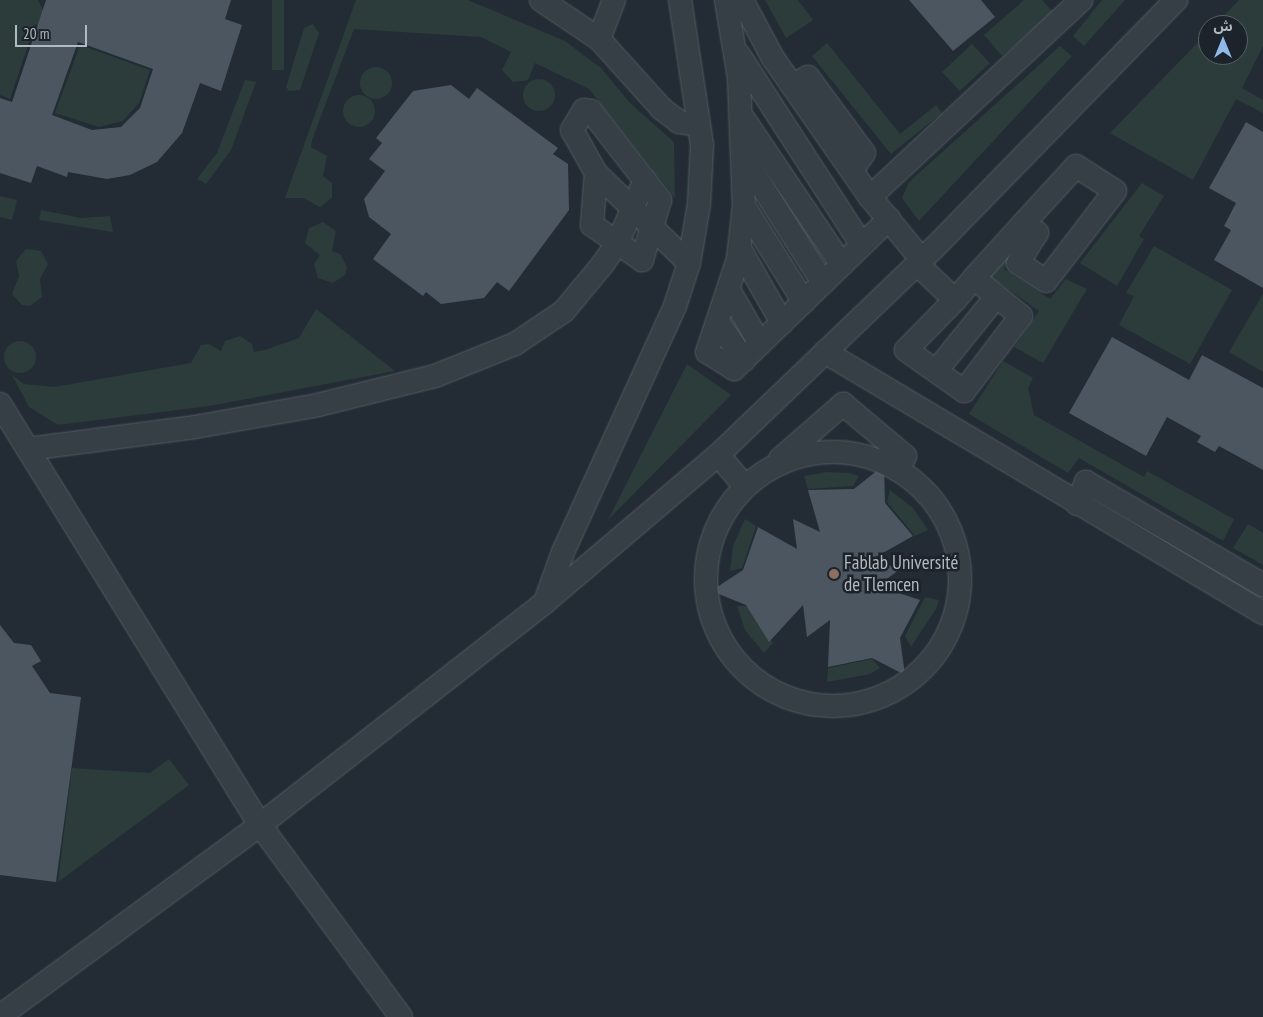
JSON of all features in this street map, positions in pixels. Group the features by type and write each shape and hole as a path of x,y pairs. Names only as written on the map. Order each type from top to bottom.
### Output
{"street":[{"path":"541,0 598,39 662,109 679,122 699,125"},
{"path":"598,39 614,0"},
{"path":"544,603 563,552 675,306 689,263 699,204 699,125 680,0"},
{"path":"726,0 746,161 740,249 718,322 752,352"},
{"path":"742,0 793,84 808,77 864,153 852,170 919,262 955,300"},
{"path":"870,197 1081,0"},
{"path":"0,1016 260,825 544,603 718,455 919,262 1176,0"},
{"path":"733,46 862,245"},
{"path":"596,172 598,190 590,222 617,244 642,260 654,231 661,204 645,180 587,110 572,130 596,172 632,210 654,231 689,263"},
{"path":"741,115 842,265"},
{"path":"746,161 823,283"},
{"path":"974,278 1021,316 964,391 906,350 955,300 974,278 1022,225 1076,166 1115,191 1046,282 1018,263 1037,233 1022,225"},
{"path":"28,449 214,424 318,405 435,376 515,344 564,311 617,244 645,180"},
{"path":"744,206 804,302"},
{"path":"752,352 889,219"},
{"path":"740,249 782,323"},
{"path":"729,290 752,352"},
{"path":"936,371 996,297"},
{"path":"825,352 1077,504 1263,613"},
{"path":"0,404 260,825 401,1017"},
{"path":"770,468 804,455 839,451 870,456 898,469 926,491 949,524 960,564 960,600 946,638 921,671 887,694 848,705 807,703 769,688 744,670 720,637 707,598 707,557 720,519 746,486 770,468 842,404 905,456 898,469"},
{"path":"718,455 746,486"},
{"path":"1077,504 1086,482 1263,585"}],"shaded area":[{"path":"0,0 38,0 50,25 49,29 35,24 10,99 0,95"},
{"path":"272,0 284,0 284,70 272,70"},
{"path":"356,0 468,0 565,41 601,68 630,103 674,142 675,198 589,89 535,63 528,80 513,82 502,70 511,52 481,37 354,29 311,147 327,156 323,176 332,183 332,198 320,207 303,198 285,198"},
{"path":"765,0 798,0 813,20 786,38"},
{"path":"1024,0 1042,0 1053,12 1002,56 984,35"},
{"path":"1102,0 1125,0 1084,46 1073,36"},
{"path":"1239,0 1263,0 1263,46 1242,88 1263,100 1263,113 1236,99 1193,180 1110,133 1198,42 1198,65 1248,65 1248,15 1225,15"},
{"path":"313,24 319,33 300,90 289,91 286,87 304,28"},
{"path":"827,43 900,134 936,105 942,113 891,154 812,56"},
{"path":"972,44 990,63 960,91 942,72"},
{"path":"80,45 150,70 139,103 123,121 99,127 55,113"},
{"path":"1060,46 1072,56 919,221 902,198 909,182"},
{"path":"376,67 382,68 387,72 391,77 391,89 387,94 382,98 376,99 370,98 365,94 361,89 360,83 361,77 365,72 370,68"},
{"path":"539,79 545,80 550,84 554,89 554,101 550,106 545,110 539,111 533,110 528,106 524,101 523,95 524,89 528,84 533,80"},
{"path":"245,80 256,82 231,150 206,184 197,179 217,153"},
{"path":"359,95 365,96 370,100 374,105 374,117 370,122 365,126 359,127 353,126 348,122 344,117 343,111 344,105 348,100 353,96"},
{"path":"1142,183 1164,196 1139,236 1144,239 1117,286 1080,263"},
{"path":"0,196 17,200 12,220 0,217"},
{"path":"41,210 81,218 110,216 113,232 39,220"},
{"path":"323,222 336,231 332,251 340,254 347,267 345,275 333,283 318,278 314,264 320,255 305,243 309,228"},
{"path":"1021,241 1004,269 1050,299 1066,279 1087,289 1043,363 1014,347 1039,311 988,275"},
{"path":"1154,246 1232,290 1190,364 1119,325 1134,296 1126,293"},
{"path":"26,249 41,251 48,264 40,279 42,297 30,306 22,305 12,294 19,276 16,261"},
{"path":"1263,294 1263,372 1229,352"},
{"path":"316,309 395,371 209,406 58,425 29,407 12,375 24,384 54,387 191,363 201,345 209,344 221,351 225,341 240,336 252,344 254,352 265,350 299,338"},
{"path":"20,341 26,342 31,346 35,351 35,363 31,368 26,372 20,373 14,372 9,368 5,363 4,357 5,351 9,346 14,342"},
{"path":"1003,361 1033,378 1028,388 1034,415 1144,477 1147,471 1234,519 1223,541 1079,458 1068,473 969,414"},
{"path":"687,364 731,395 608,520"},
{"path":"827,472 848,473 859,476 853,486 808,489 804,476"},
{"path":"890,490 913,508 928,530 915,536 887,502"},
{"path":"745,519 756,526 742,568 730,571 733,546"},
{"path":"1248,524 1263,533 1263,565 1233,548"},
{"path":"925,597 939,600 936,609 911,647 905,636"},
{"path":"737,606 749,606 773,643 764,653 745,630"},
{"path":"872,659 880,668 870,674 827,682 828,668"},
{"path":"169,759 189,785 58,882 72,768 150,773"}],"building":[{"path":"46,0 231,0 225,19 242,25 221,91 200,83 182,133 157,162 130,175 107,179 68,172 67,177 37,166 31,183 0,173 0,98 12,102","holes":["78,42 153,69 140,108 121,127 92,130 52,115"]},
{"path":"909,0 981,0 995,17 953,51"},
{"path":"451,85 469,99 477,88 558,148 553,154 568,164 569,210 509,291 497,282 484,298 441,304 426,292 423,296 373,259 391,234 369,217 364,199 385,171 369,159 382,143 376,138 413,91"},
{"path":"1246,122 1263,132 1263,288 1214,260 1231,230 1224,226 1236,203 1209,188"},
{"path":"1112,337 1189,380 1202,355 1263,388 1263,470 1219,446 1215,452 1197,442 1201,436 1167,417 1146,456 1069,413"},
{"path":"884,465 885,503 913,536 874,558 899,570 877,586 920,600 900,638 905,675 872,658 828,667 830,620 807,637 803,605 769,642 746,605 711,591 743,570 758,527 797,549 793,519 820,532 808,490 854,489"},
{"path":"0,625 14,643 31,645 41,661 32,666 50,693 81,697 56,882 0,875"}],"place":[{"name":"Fablab Université de Tlemcen","path":"834,574"}]}
